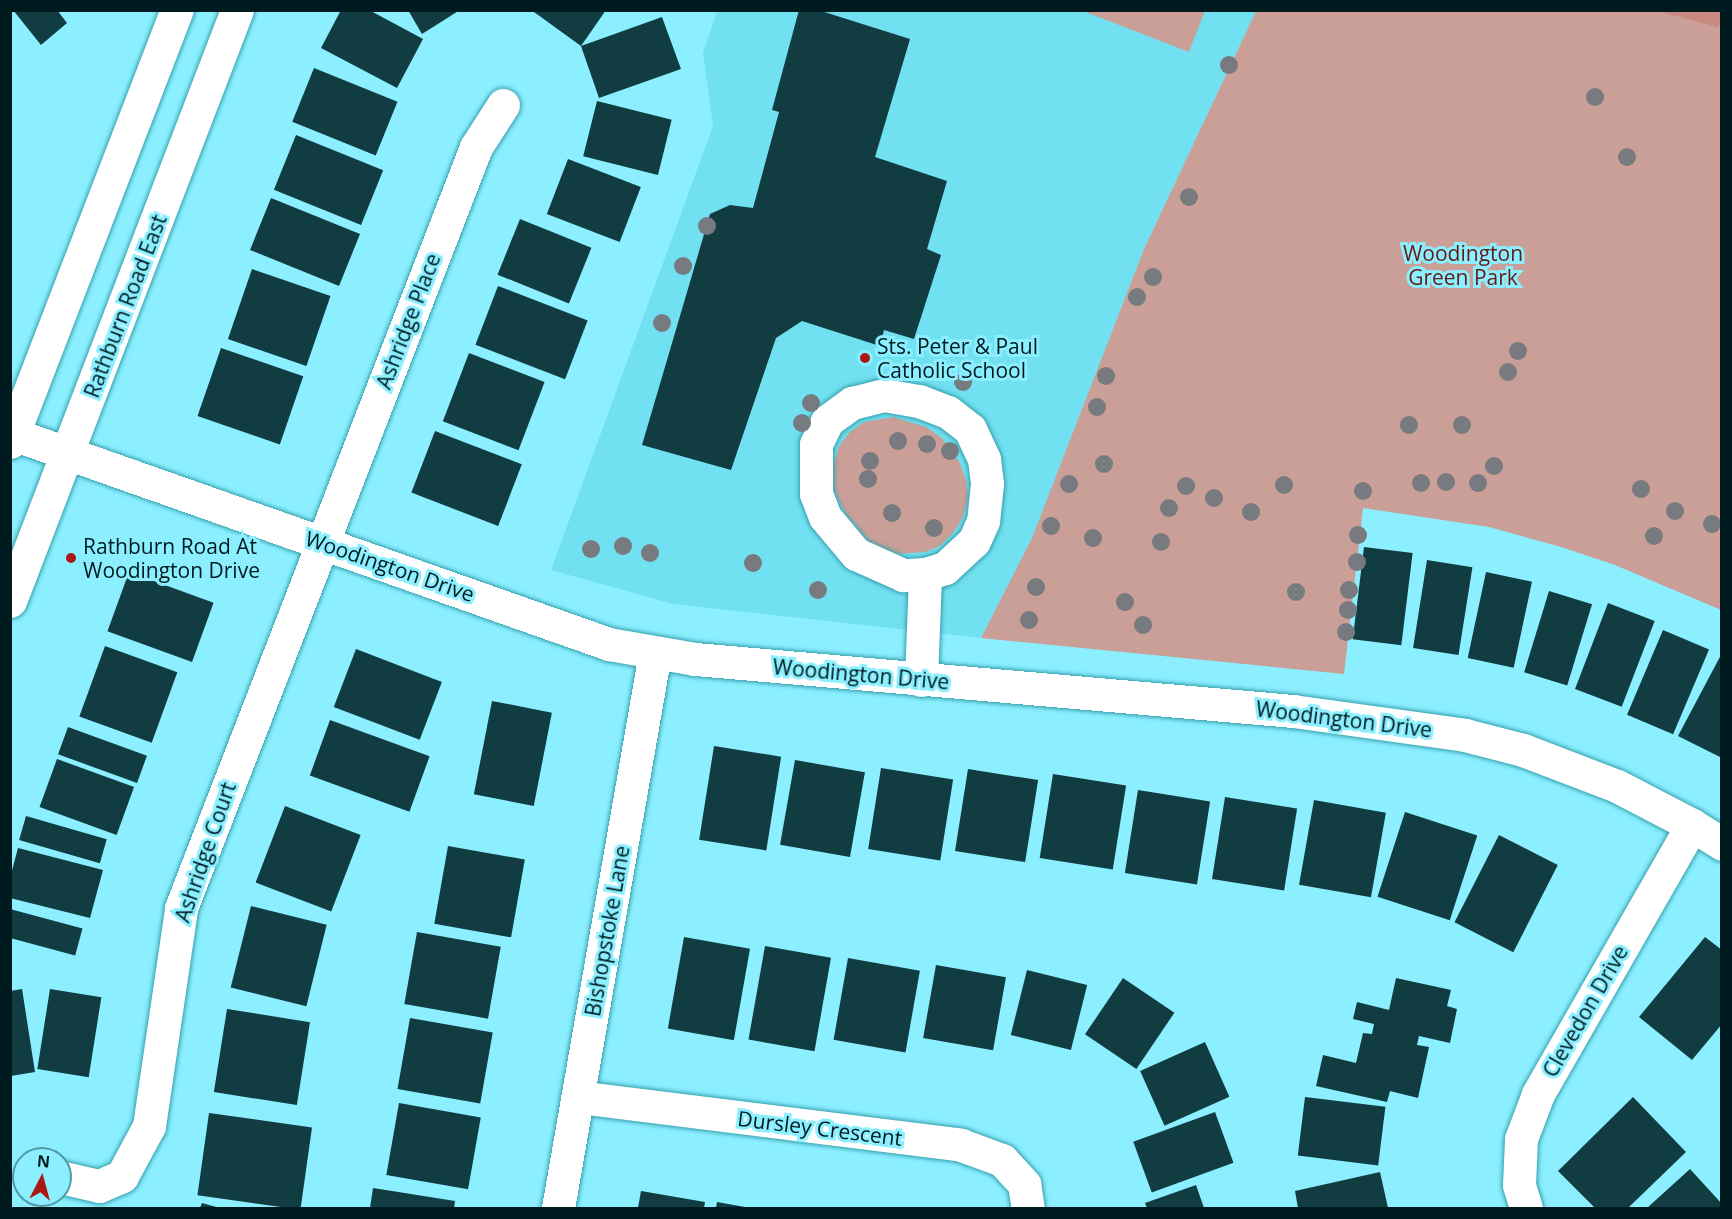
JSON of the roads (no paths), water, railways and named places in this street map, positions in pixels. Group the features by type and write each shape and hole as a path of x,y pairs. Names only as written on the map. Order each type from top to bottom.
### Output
{"street":[{"path":"11,436 177,10"},
{"name":"Rathburn Road East","path":"10,601 237,10"},
{"name":"Ashridge Place","path":"322,542 476,147 502,105"},
{"path":"884,395 919,401 948,412 970,429 984,459 987,484 983,521 974,541 945,568 925,574 903,575 856,554 825,517 816,494 816,444 827,421 852,403 884,395"},
{"name":"Woodington Drive","path":"11,436 322,542 609,644 695,659 1293,711 1465,735 1523,750 1617,786 1692,825 1722,844"},
{"name":"Ashridge Court","path":"72,1180 99,1186 122,1176 149,1126 181,908 322,542"},
{"path":"921,680 925,574"},
{"name":"Bishopstoke Lane","path":"558,1209 655,653"},
{"name":"Clevedon Drive","path":"1526,1209 1519,1185 1521,1139 1538,1094 1692,825"},
{"name":"Dursley Crescent","path":"578,1098 962,1145 1002,1160 1024,1184 1028,1209"}],"place":[{"name":"Sts. Peter & Paul Catholic School","path":"865,358"},
{"name":"Rathburn Road At Woodington Drive","path":"71,558"}],"park label":[{"name":"Woodington Green Park","path":"1463,265"}]}
